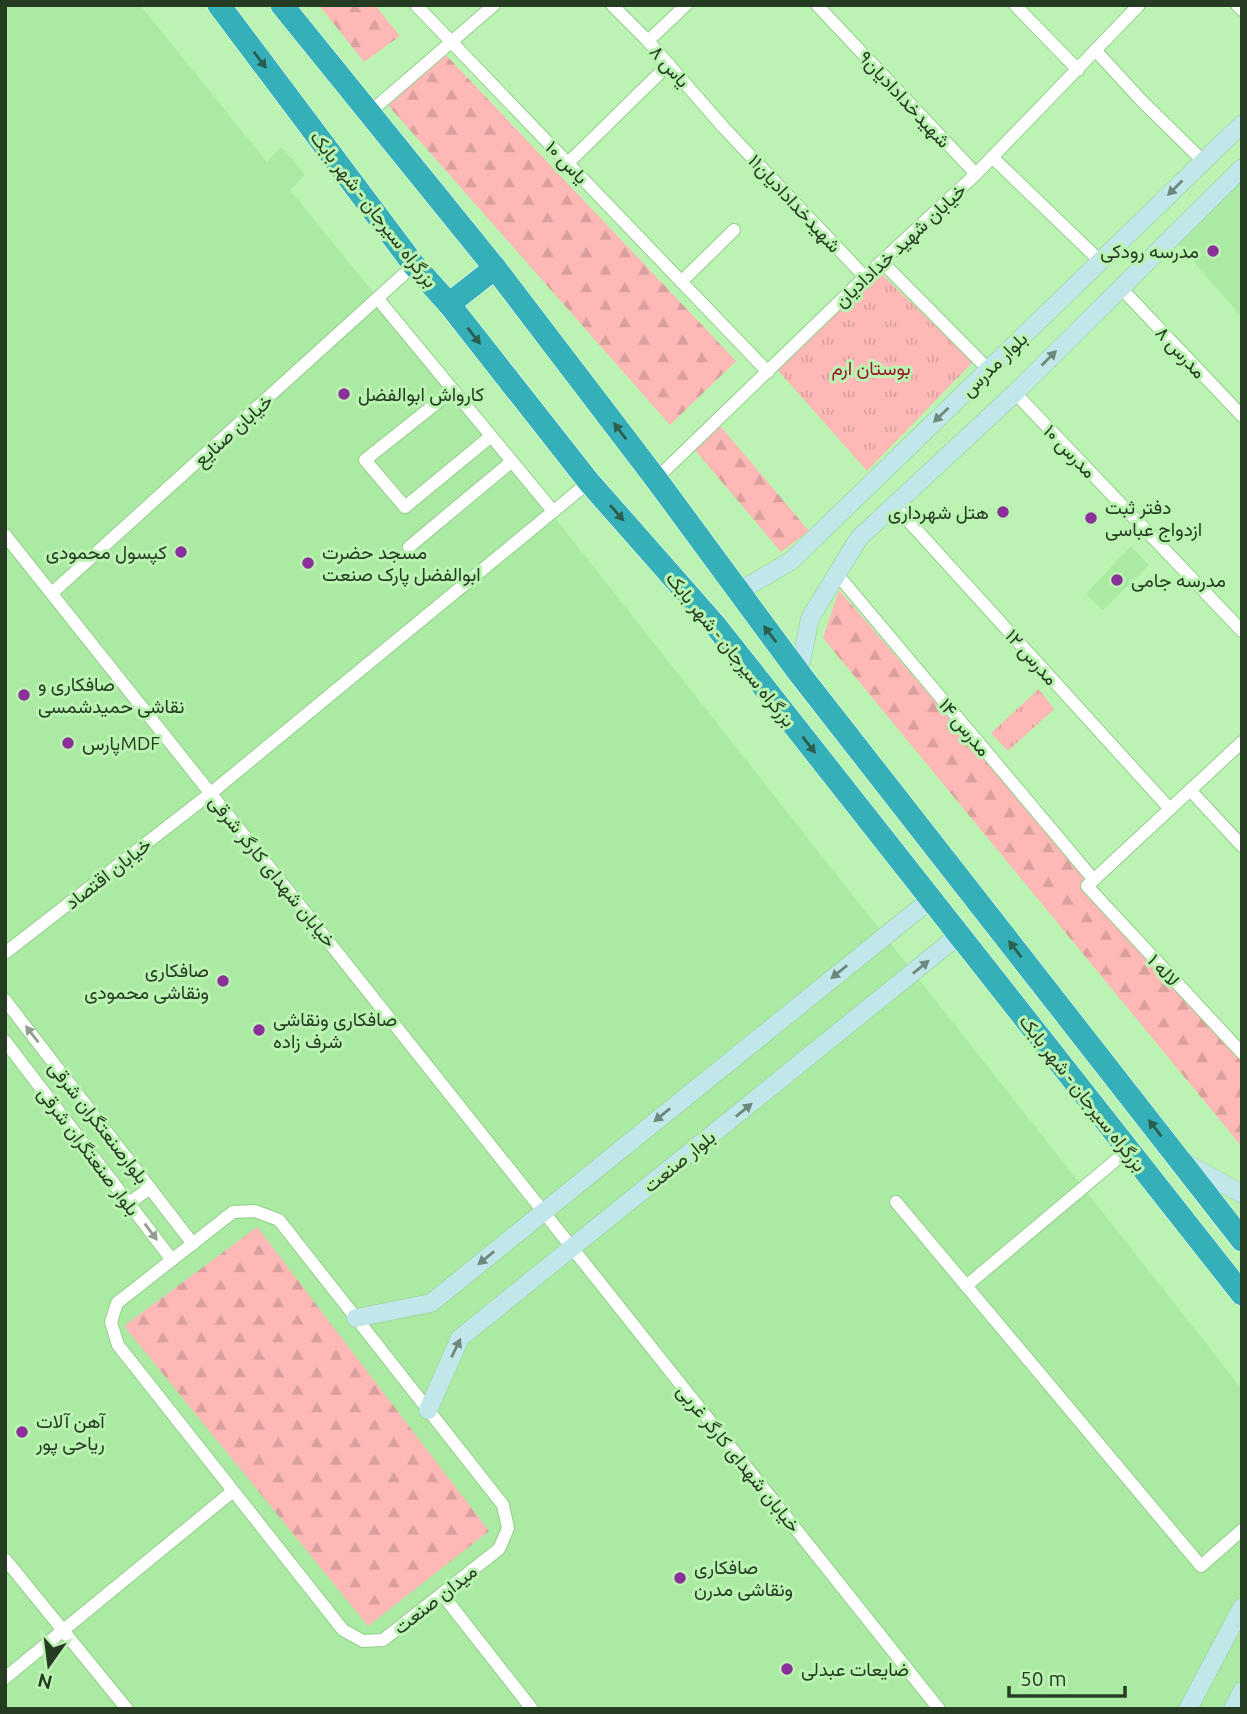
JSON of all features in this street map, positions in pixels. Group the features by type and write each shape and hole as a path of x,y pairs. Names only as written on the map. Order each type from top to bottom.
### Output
{"highway":[{"name":"بزرگراه سیرجان - شهر بابک","path":"219,5 414,265 449,304 589,482 715,625 1242,1294"},
{"name":"بزرگراه سیرجان - شهر بابک","path":"282,5 495,268 799,673 1242,1240"},
{"path":"449,304 495,268"}],"street":[{"name":"یاس ۱۰","path":"416,5 768,372"},
{"path":"370,113 494,5"},
{"name":"یاس ۸","path":"612,5 669,64 725,129"},
{"path":"648,41 686,5"},
{"name":"شهیدخدادادیان۹","path":"817,5 976,174"},
{"path":"1014,5 1078,70"},
{"name":"خیابان شهید خدادادیان","path":"656,479 976,174 1139,5"},
{"path":"1237,5 1241,10"},
{"path":"1095,50 1203,161"},
{"path":"568,163 669,64"},
{"name":"بلوار مدرس","path":"738,592 791,561 1242,124"},
{"name":"شهیدخدادادیان۱۱","path":"725,129 865,277"},
{"path":"992,157 1101,262"},
{"name":"بلوار مدرس","path":"799,673 810,618 859,538 1015,393 1242,168"},
{"path":"681,282 734,230"},
{"path":"881,262 988,369"},
{"name":"خیابان صنایع","path":"52,593 414,265"},
{"name":"مدرس ۸","path":"1121,288 1242,416"},
{"path":"378,299 490,438 553,511"},
{"path":"453,390 365,460 405,507 490,438"},
{"name":"مدرس ۱۰","path":"1015,393 1242,631"},
{"path":"409,547 510,462"},
{"name":"خیابان اقتصاد","path":"5,953 211,793 589,482"},
{"name":"مدرس ۱۲","path":"894,505 1170,809"},
{"path":"838,515 846,530 859,538"},
{"name":"خیابان شهدای کارگر شرقی","path":"5,535 542,1209"},
{"name":"مدرس ۱۴","path":"837,574 1090,883"},
{"path":"1090,883 1242,742"},
{"path":"1190,790 1242,846"},
{"name":"لاله ۱","path":"1090,883 1242,1053"},
{"path":"356,1318 431,1303 542,1209 931,899"},
{"name":"بلوار صنعت","path":"428,1410 460,1338 959,935"},
{"name":"بلوارصنعتگران شرقی","path":"5,1000 193,1244"},
{"name":"بلوار صنعتگران شرقی","path":"5,1041 172,1260"},
{"path":"966,1286 1128,1150"},
{"path":"1180,1160 1242,1194"},
{"path":"129,1203 150,1188"},
{"path":"895,1202 1201,1566 1242,1530"},
{"name":"خیابان شهدای کارگر غربی","path":"542,1209 939,1709"},
{"name":"میدان صنعت","path":"255,1211 279,1220 503,1505 508,1528 499,1549 383,1640 363,1641 343,1630 118,1345 111,1322 117,1303 193,1244 233,1212 255,1211"},
{"path":"5,1678 233,1491"},
{"path":"5,1559 127,1709"},
{"path":"442,1594 531,1709"},
{"path":"1188,1709 1242,1607"},
{"path":"1233,1709 1242,1691"}],"shaded area":[{"path":"5,5 140,5 267,162 281,147 294,161 305,175 290,190 511,462 1242,1389 1242,1709 5,1709"},
{"name":"مدرسه رودکی","path":"1242,179 1242,317 1176,242"},
{"name":"مدرسه جامی","path":"1131,546 1149,565 1103,610 1086,594"}],"green space":[{"path":"319,5 375,5 400,36 364,62"},
{"path":"445,54 736,361 670,425 386,103"},
{"name":"بوستان ارم","path":"873,266 973,362 867,471 774,366"},
{"path":"717,422 809,531 781,552 689,443"},
{"path":"839,590 1242,1057 1242,1147 823,638"},
{"path":"1039,689 1054,709 1008,751 991,733"},
{"path":"257,1227 489,1531 368,1626 124,1326"}],"place":[{"name":"مدرسه رودکی","path":"1213,251"},
{"name":"کارواش ابوالفضل","path":"344,394"},
{"name":"هتل شهرداری","path":"1003,512"},
{"name":"دفتر ثبت ازدواج عباسی","path":"1091,518"},
{"name":"کپسول محمودی","path":"181,552"},
{"name":"مسجد حضرت ابوالفضل پارک صنعت","path":"308,563"},
{"name":"مدرسه جامی","path":"1117,580"},
{"name":"صافکاری و نقاشی حمیدشمسی","path":"24,695"},
{"name":"پارسMDF","path":"68,743"},
{"name":"صافکاری ونقاشی محمودی","path":"223,981"},
{"name":"صافکاری ونقاشی شرف زاده","path":"259,1030"},
{"name":"آهن آلات ریاحی پور","path":"22,1432"},
{"name":"صافکاری ونقاشی مدرن","path":"680,1578"},
{"name":"ضایعات عبدلی","path":"787,1669"}]}
